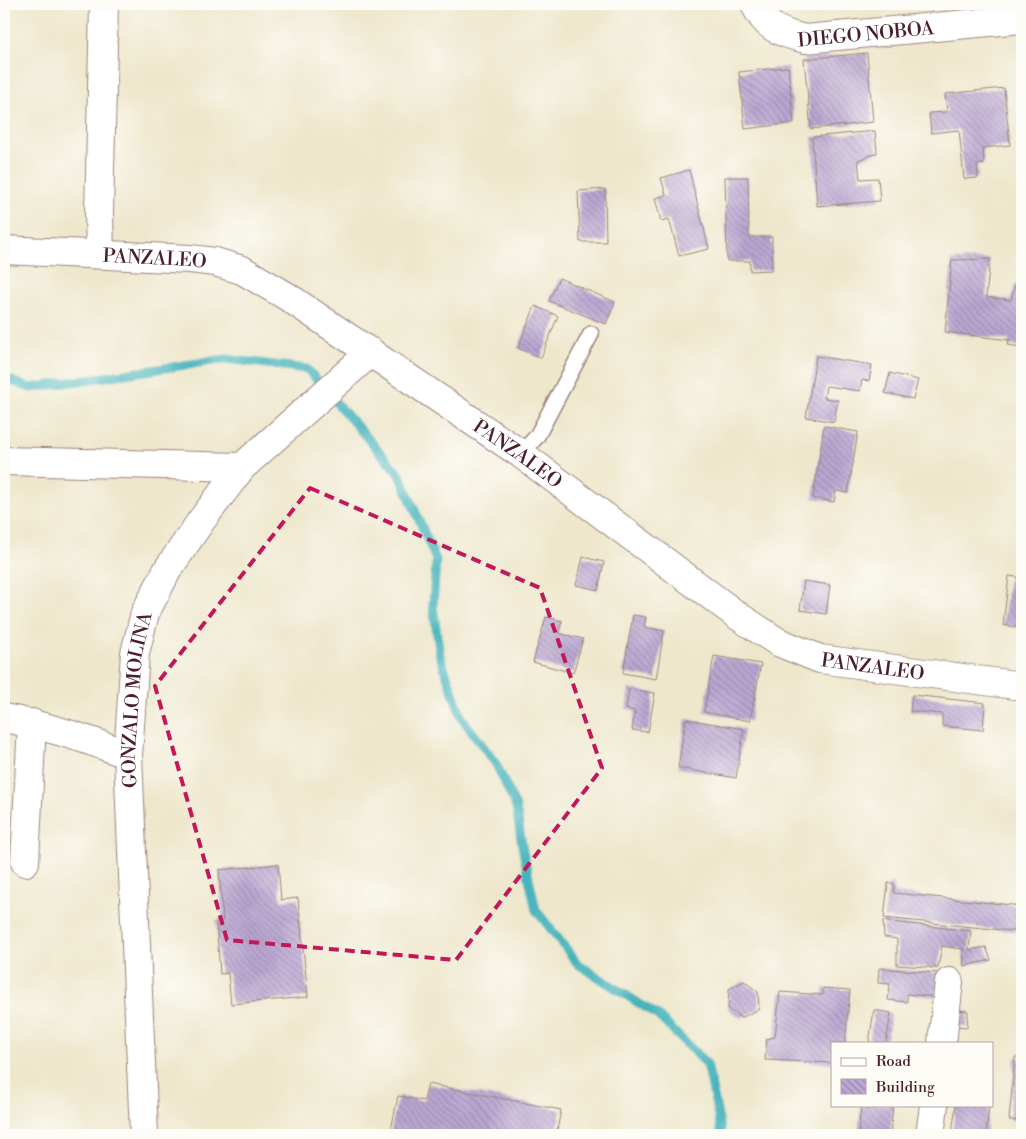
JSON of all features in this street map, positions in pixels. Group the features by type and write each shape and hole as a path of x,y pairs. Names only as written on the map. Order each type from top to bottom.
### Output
{"street":[{"path":"100,254 99,213 104,4"},
{"name":"DIEGO NOBOA","path":"755,4 760,17 780,33 805,40 1022,19"},
{"name":"PANZALEO","path":"4,250 190,259 215,262 242,270 288,297 521,454 738,616 778,642 820,659 1022,686"},
{"name":"GONZALO MOLINA","path":"144,1135 128,755 135,653 145,613 168,569 242,467 371,352"},
{"path":"4,461 242,467"},
{"path":"4,718 32,723 97,742 128,755"},
{"path":"26,862 32,723"},
{"path":"942,1042 949,982"},
{"path":"930,1135 934,1106"}],"lane":[{"path":"521,454 537,436 592,334"}],"highlighted area":[{"path":"310,488 540,588 602,768 456,960 227,940 155,686"}],"building":[{"path":"867,53 873,122 811,129 804,59"},
{"path":"788,67 794,123 745,129 739,72"},
{"path":"1004,88 1010,145 983,148 984,164 977,165 978,178 964,179 959,130 931,133 929,113 947,112 945,94"},
{"path":"875,131 877,153 858,160 860,179 878,178 880,201 817,206 812,137"},
{"path":"689,170 709,249 679,256 669,219 661,221 655,198 666,195 661,178"},
{"path":"725,177 748,177 749,237 772,237 772,270 750,271 750,261 727,261"},
{"path":"605,189 606,242 580,242 578,191"},
{"path":"990,259 986,297 1011,300 1015,284 1022,283 1022,340 1020,347 1008,345 1009,340 945,332 952,260"},
{"path":"559,278 615,302 606,324 549,301"},
{"path":"535,306 558,316 541,358 518,348"},
{"path":"816,356 872,365 869,381 862,380 860,391 826,386 824,398 838,400 834,422 806,417"},
{"path":"890,373 918,380 913,399 885,393"},
{"path":"824,426 858,432 848,493 836,491 834,502 813,498"},
{"path":"583,557 604,562 598,590 576,585"},
{"path":"1009,576 1022,578 1022,628 1003,625"},
{"path":"804,581 830,585 826,614 800,610"},
{"path":"633,615 646,617 644,627 664,631 656,679 623,673"},
{"path":"546,617 562,621 558,633 583,639 573,673 533,662"},
{"path":"714,656 761,664 750,721 704,712"},
{"path":"629,689 655,693 648,732 632,730 635,711 626,709"},
{"path":"912,695 985,703 983,730 942,726 942,714 910,711"},
{"path":"686,719 744,729 736,778 678,768"},
{"path":"278,864 281,900 298,898 308,997 231,1004 228,973 220,974 216,920 223,921 219,870"},
{"path":"888,883 894,883 894,893 1022,906 1022,932 884,918"},
{"path":"883,921 971,931 969,950 986,947 991,960 964,966 963,949 942,946 938,968 897,965 897,939 884,937"},
{"path":"879,968 939,973 936,997 907,994 907,1002 888,1000 890,984 878,983"},
{"path":"744,981 758,992 759,1009 741,1018 728,1009 729,989"},
{"path":"823,988 850,990 845,1042 831,1042 831,1063 765,1060 767,1039 775,1037 780,992 823,995"},
{"path":"874,1010 891,1013 886,1042 869,1042"},
{"path":"955,1010 968,1011 967,1027 954,1026"},
{"path":"1015,1057 1022,1058 1022,1121 1009,1120"},
{"path":"428,1084 561,1110 556,1135 390,1135 398,1096 424,1101"},
{"path":"861,1106 893,1106 890,1135 858,1135"},
{"path":"956,1106 989,1106 986,1135 952,1133"}],"waterway":[{"path":"4,378 30,388 226,359 307,369 322,386"},
{"path":"332,398 400,475 436,560 433,606 440,656 462,718 496,764 516,807 523,851 536,910 578,964 657,1015 707,1064 721,1130 720,1135"}]}
